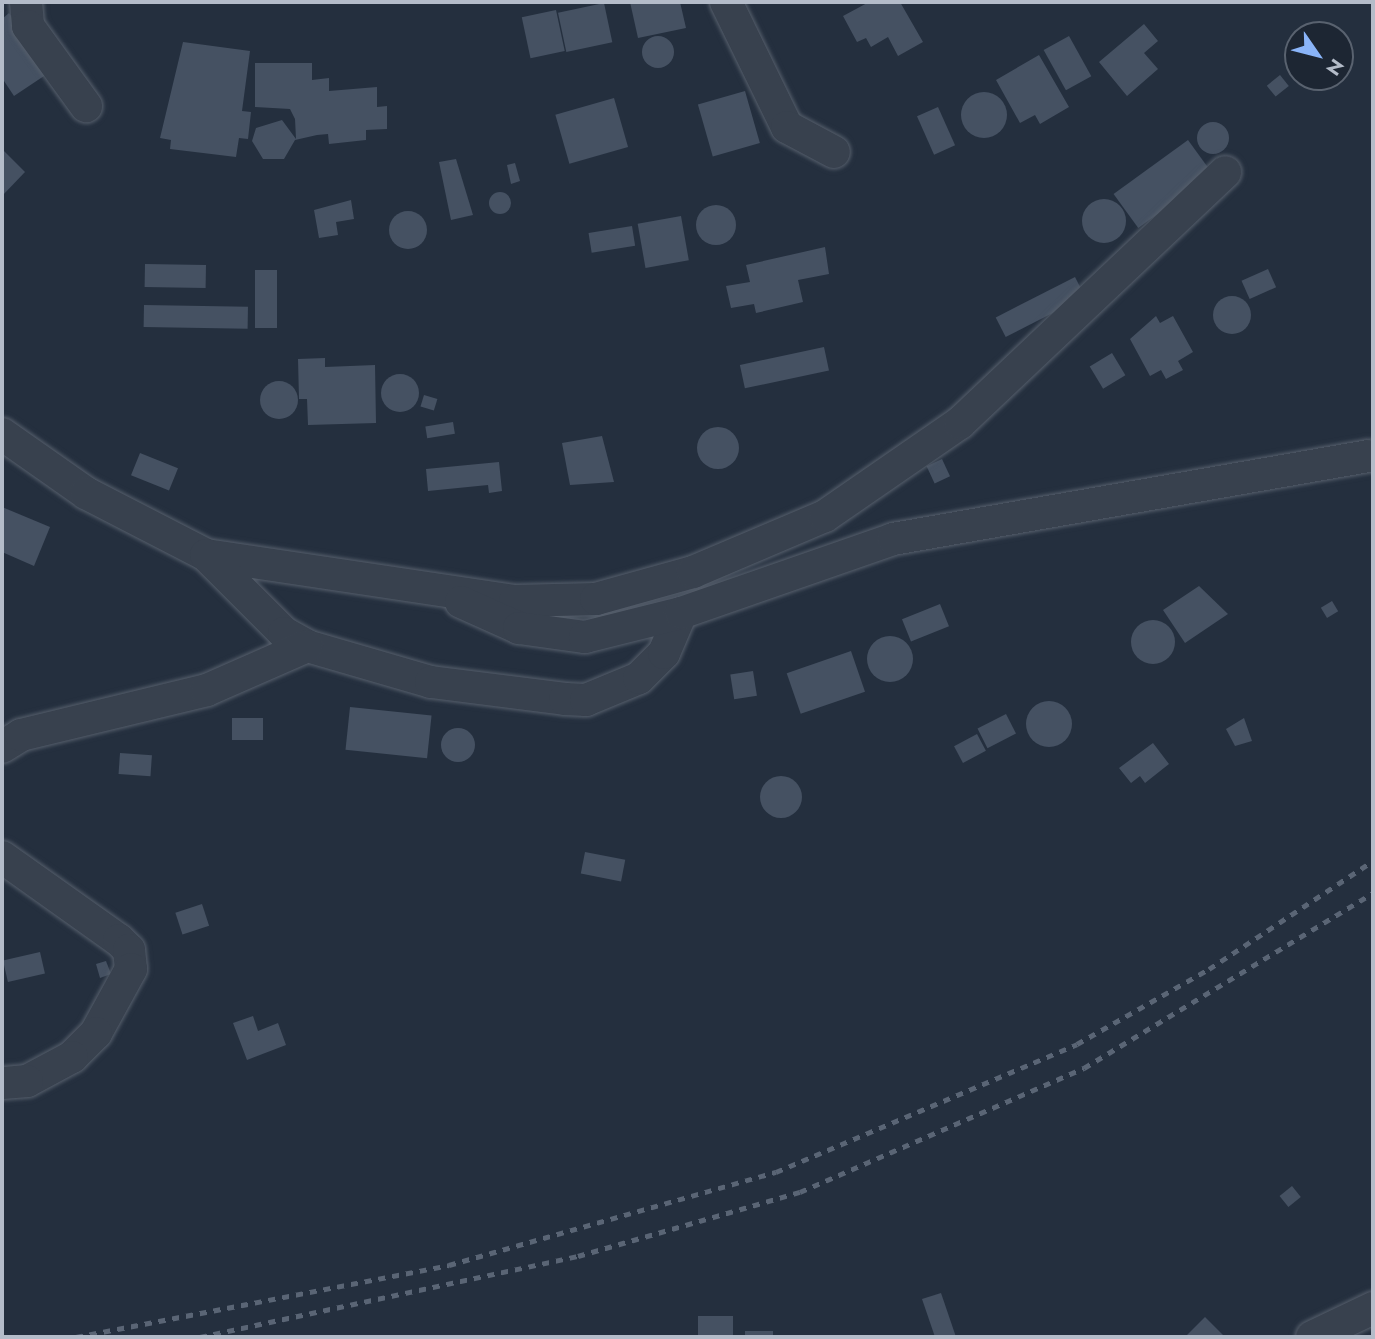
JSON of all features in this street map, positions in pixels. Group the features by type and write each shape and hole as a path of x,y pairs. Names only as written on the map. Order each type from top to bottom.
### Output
{"street":[{"path":"26,2 28,26 86,106"},
{"path":"726,2 787,127 834,152"},
{"path":"206,555 515,601 596,599 693,572 825,516 960,424 1225,172"},
{"path":"2,434 86,493 206,555 284,633 307,646 431,682 586,701 654,666 681,613"},
{"path":"441,591 490,617 554,636 585,637 681,613 893,539 1368,456"},
{"path":"2,747 21,735 207,690 307,646"},
{"path":"2,857 119,940 129,950 131,969 103,1024 72,1056 27,1081 2,1083"},
{"path":"1312,1337 1373,1308"}],"building":[{"path":"630,2 680,2 686,28 638,38"},
{"path":"869,2 900,2 923,42 898,56 888,37 871,47 866,38 857,42 843,16"},
{"path":"604,3 612,42 566,52 558,13"},
{"path":"556,10 565,51 530,58 522,17"},
{"path":"9,13 50,72 14,96 2,78 2,19"},
{"path":"1144,24 1158,41 1144,53 1158,69 1127,96 1099,62"},
{"path":"658,36 670,40 674,52 670,64 658,68 646,64 642,52 646,40"},
{"path":"1069,36 1091,76 1066,90 1044,50"},
{"path":"183,42 250,51 242,111 251,112 248,139 239,138 236,157 170,149 171,140 160,138"},
{"path":"1039,55 1069,107 1040,124 1035,115 1020,123 996,80"},
{"path":"255,63 312,63 312,80 329,78 329,91 377,87 377,107 387,106 387,129 366,130 366,140 329,144 328,134 295,140 284,159 263,159 252,141 256,128 282,120 296,139 295,119 290,109 255,107"},
{"path":"1280,75 1284,80 1284,90 1276,97 1267,86"},
{"path":"745,91 760,143 713,156 698,105"},
{"path":"984,92 1000,99 1007,115 1000,131 984,138 968,131 961,115 968,99"},
{"path":"614,98 628,147 569,164 555,115"},
{"path":"938,107 955,145 934,155 917,116"},
{"path":"1213,122 1224,127 1229,138 1224,149 1213,154 1202,149 1197,138 1202,127"},
{"path":"1188,140 1213,174 1138,228 1114,194"},
{"path":"2,149 25,172 2,196"},
{"path":"456,159 473,215 451,220 439,162"},
{"path":"515,163 520,181 511,184 507,165"},
{"path":"500,192 508,195 511,203 508,211 500,214 492,211 489,203 492,195"},
{"path":"1104,199 1119,206 1126,221 1119,236 1104,243 1089,236 1082,221 1089,206"},
{"path":"351,200 354,219 336,222 338,235 319,238 314,210"},
{"path":"716,205 730,211 736,225 730,239 716,245 702,239 696,225 702,211"},
{"path":"408,211 422,216 427,230 422,244 408,249 394,244 389,230 394,216"},
{"path":"681,216 689,260 645,268 638,224"},
{"path":"632,226 635,246 592,253 589,233"},
{"path":"825,247 829,274 798,280 803,302 756,313 754,304 731,308 726,286 750,282 746,265"},
{"path":"145,264 206,265 206,288 145,287"},
{"path":"1268,269 1276,287 1250,299 1242,281"},
{"path":"255,270 277,270 277,328 255,328"},
{"path":"1075,277 1085,297 1006,337 996,317"},
{"path":"1232,296 1245,302 1251,315 1245,328 1232,334 1219,328 1213,315 1219,302"},
{"path":"144,305 248,307 248,329 144,327"},
{"path":"1156,316 1160,323 1173,316 1193,352 1178,361 1183,370 1166,379 1161,370 1150,376 1130,339"},
{"path":"824,347 829,370 745,388 740,365"},
{"path":"1112,353 1125,375 1103,389 1090,366"},
{"path":"325,358 325,367 375,365 376,423 308,425 307,399 299,399 298,359"},
{"path":"400,374 413,380 419,393 413,406 400,412 387,406 381,393 387,380"},
{"path":"279,381 293,386 298,400 293,414 279,419 265,414 260,400 265,386"},
{"path":"424,395 437,399 434,411 420,406"},
{"path":"453,422 455,434 427,438 425,426"},
{"path":"718,427 733,433 739,448 733,463 718,469 703,463 697,448 703,433"},
{"path":"602,436 614,482 570,485 562,443"},
{"path":"140,453 178,468 169,491 131,475"},
{"path":"942,459 950,476 935,483 927,466"},
{"path":"499,462 502,491 489,493 488,485 428,491 426,469"},
{"path":"2,507 50,527 34,566 2,552"},
{"path":"1199,586 1228,614 1185,643 1163,610"},
{"path":"1332,601 1338,611 1327,618 1321,608"},
{"path":"940,604 949,626 911,642 902,619"},
{"path":"1153,620 1168,627 1175,642 1168,657 1153,664 1138,657 1131,642 1138,627"},
{"path":"890,636 906,643 913,659 906,675 890,682 874,675 867,659 874,643"},
{"path":"851,651 865,692 801,714 787,673"},
{"path":"753,671 757,696 734,699 730,675"},
{"path":"1049,701 1066,707 1072,724 1066,741 1049,747 1032,741 1026,724 1032,707"},
{"path":"350,707 432,716 427,758 346,750"},
{"path":"1006,714 1016,734 987,748 977,729"},
{"path":"232,718 263,718 263,740 232,740"},
{"path":"1244,718 1252,741 1235,746 1226,729"},
{"path":"458,728 470,733 475,745 470,757 458,762 446,757 441,745 446,733"},
{"path":"977,734 986,751 963,763 954,746"},
{"path":"1153,743 1169,764 1145,783 1140,776 1131,783 1119,768"},
{"path":"120,753 152,755 150,776 119,774"},
{"path":"781,776 796,782 802,797 796,812 781,818 766,812 760,797 766,782"},
{"path":"585,852 625,860 621,881 581,874"},
{"path":"202,904 209,926 182,935 175,913"},
{"path":"40,952 45,973 8,982 3,961"},
{"path":"106,961 111,974 100,978 96,964"},
{"path":"253,1016 258,1031 278,1023 286,1045 247,1060 233,1023"},
{"path":"1292,1186 1301,1197 1288,1207 1280,1196"},
{"path":"941,1293 956,1337 935,1337 922,1299"},
{"path":"698,1316 733,1316 733,1337 698,1337"},
{"path":"1205,1317 1225,1337 1176,1337 1186,1336"},
{"path":"745,1331 773,1331 773,1337 745,1337"}],"railway":[{"path":"76,1337 449,1265 776,1172 1077,1044 1209,969 1373,861"},
{"path":"200,1337 578,1256 800,1192 1084,1068 1373,893"}]}
